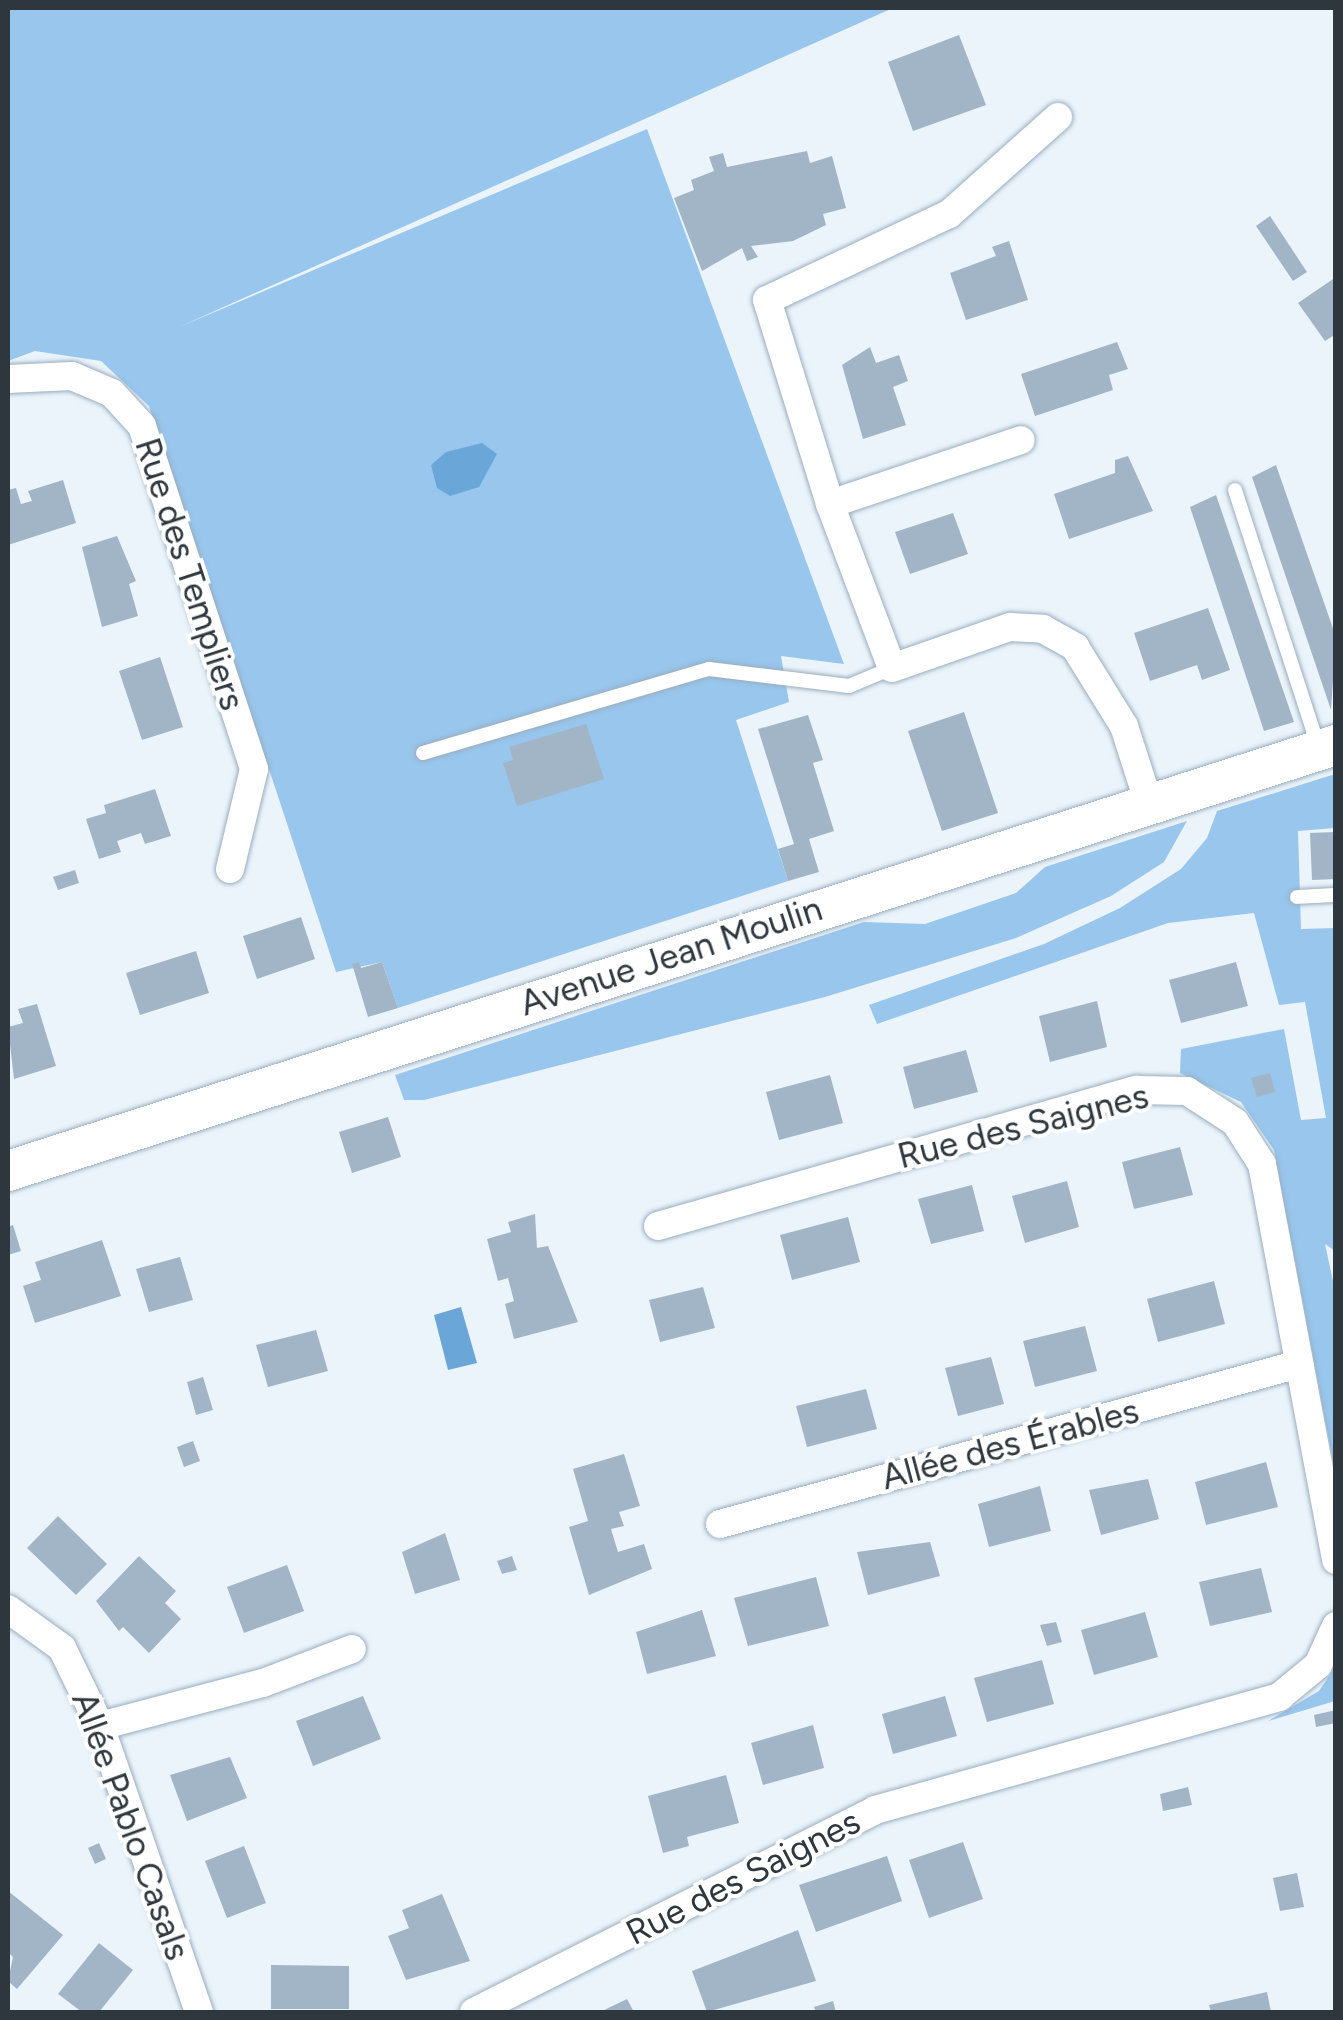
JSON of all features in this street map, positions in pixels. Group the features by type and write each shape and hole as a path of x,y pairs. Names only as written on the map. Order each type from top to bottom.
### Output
{"main road":[{"name":"Avenue Jean Moulin","path":"8,1171 1327,747"}],"street":[{"path":"1058,117 949,214 766,300 830,504 892,668 1010,627 1043,629 1075,647 1124,726 1148,804"},
{"name":"Rue des Templiers","path":"8,379 72,376 112,393 142,426 254,769 230,869"},
{"path":"830,504 1021,440"},
{"name":"Rue des Saignes","path":"658,1226 1136,1090 1187,1091 1235,1122 1262,1164 1336,1560"},
{"name":"Allée des Érables","path":"720,1524 1299,1364"},
{"name":"Allée Pablo Casals","path":"8,1609 62,1648 100,1726 199,2012"},
{"name":"Rue des Saignes","path":"474,2012 875,1810 1280,1697 1318,1664 1336,1626"},
{"path":"100,1726 264,1684 352,1649"}],"lane":[{"path":"1235,490 1327,747"},
{"path":"424,753 709,668 849,686 892,668"},
{"path":"1297,898 1336,895"}],"shaded area":[{"path":"8,8 893,8 179,327 647,129 844,664 781,656 789,702 736,720 788,881 398,1008 382,962 336,972 149,406 101,361 35,351 8,361"},
{"path":"482,443 497,454 479,487 450,496 437,488 431,465 446,452"},
{"path":"1335,774 1335,828 1298,831 1301,929 1335,928 1335,1251 1325,1244 1336,1295 1335,1472 1274,1150 1241,1102 1180,1073 1181,1049 1284,1029 1301,1120 1326,1118 1305,1002 1279,1005 1254,913 1168,923 877,1024 869,1005 1044,944 1120,908 1181,869 1207,838 1217,811"},
{"path":"1187,821 1164,862 1111,896 1016,938 825,997 424,1100 404,1100 395,1075 864,922 925,924 1016,893 1045,867"},
{"path":"461,1307 477,1363 448,1370 434,1315"},
{"path":"1335,1667 1335,1701 1268,1721 1319,1691"}],"building":[{"path":"959,35 986,105 913,131 888,62"},
{"path":"807,151 810,163 832,156 846,208 823,214 826,225 793,241 751,246 758,257 747,261 742,248 702,271 674,198 694,190 691,180 714,171 709,157 723,153 727,167"},
{"path":"1270,216 1307,272 1293,281 1256,226"},
{"path":"1009,241 1028,300 966,320 950,273 996,256 992,247"},
{"path":"1336,277 1336,334 1325,341 1298,303"},
{"path":"1117,342 1128,369 1109,375 1113,390 1035,416 1021,374"},
{"path":"870,347 876,363 899,355 908,381 893,387 906,425 863,439 842,365"},
{"path":"1128,456 1153,511 1069,539 1054,494 1115,473 1115,460"},
{"path":"1276,465 1336,637 1331,710 1252,477"},
{"path":"63,480 76,523 8,545 8,490 16,488 21,504 32,501 28,491"},
{"path":"1216,495 1294,722 1264,731 1190,507"},
{"path":"953,513 968,554 910,574 895,532"},
{"path":"117,536 136,581 129,584 138,616 102,627 82,547"},
{"path":"1208,608 1230,670 1202,680 1197,665 1150,681 1134,633"},
{"path":"160,657 183,727 142,740 119,671"},
{"path":"964,712 998,813 942,831 908,731"},
{"path":"808,715 823,760 813,763 834,831 809,839 819,872 788,881 778,849 794,844 758,729"},
{"path":"586,724 604,779 517,806 503,763 513,760 509,747"},
{"path":"155,789 171,836 145,844 141,833 117,841 121,852 99,859 86,819 106,813 104,805"},
{"path":"1336,832 1336,879 1312,880 1310,833"},
{"path":"75,870 79,883 58,890 53,877"},
{"path":"301,917 315,959 257,979 243,936"},
{"path":"196,951 209,993 140,1015 126,973"},
{"path":"359,962 361,968 382,962 398,1008 368,1017 352,964"},
{"path":"1236,962 1248,1006 1181,1023 1169,980"},
{"path":"1097,1001 1107,1047 1050,1062 1039,1016"},
{"path":"37,1004 56,1066 14,1079 8,1027 23,1023 18,1009"},
{"path":"966,1050 978,1092 914,1109 903,1067"},
{"path":"1270,1073 1275,1092 1257,1097 1251,1078"},
{"path":"830,1075 843,1123 779,1140 766,1092"},
{"path":"388,1117 401,1157 352,1173 339,1132"},
{"path":"1180,1147 1193,1195 1134,1209 1122,1162"},
{"path":"1067,1181 1079,1227 1025,1243 1012,1196"},
{"path":"972,1185 984,1231 931,1244 918,1199"},
{"path":"535,1214 537,1248 548,1246 578,1322 514,1339 505,1304 514,1301 508,1278 498,1281 487,1239 511,1232 508,1222"},
{"path":"848,1217 860,1262 792,1280 780,1235"},
{"path":"13,1225 21,1251 8,1255 8,1227"},
{"path":"102,1240 121,1296 35,1323 23,1286 41,1280 35,1262"},
{"path":"180,1257 193,1300 149,1312 136,1269"},
{"path":"1214,1281 1225,1324 1158,1342 1147,1299"},
{"path":"703,1287 715,1328 660,1342 649,1300"},
{"path":"1085,1326 1097,1371 1035,1387 1023,1341"},
{"path":"316,1330 328,1371 268,1387 256,1345"},
{"path":"991,1357 1004,1404 958,1416 945,1368"},
{"path":"203,1377 213,1410 196,1415 187,1382"},
{"path":"866,1389 877,1429 807,1447 796,1406"},
{"path":"193,1441 200,1461 184,1467 177,1447"},
{"path":"624,1454 640,1506 619,1512 624,1526 611,1529 618,1552 644,1544 652,1569 589,1595 569,1527 588,1521 573,1469"},
{"path":"1266,1462 1278,1507 1206,1525 1195,1482"},
{"path":"1148,1479 1159,1519 1101,1535 1089,1490"},
{"path":"1040,1486 1051,1531 989,1547 978,1504"},
{"path":"58,1516 107,1564 76,1595 27,1548"},
{"path":"445,1533 460,1580 415,1594 402,1552"},
{"path":"930,1542 940,1576 868,1595 857,1552"},
{"path":"139,1556 176,1591 165,1603 181,1619 149,1653 123,1627 119,1631 96,1601"},
{"path":"512,1556 517,1570 502,1574 497,1561"},
{"path":"287,1565 304,1611 244,1633 227,1587"},
{"path":"1261,1568 1272,1612 1210,1626 1199,1582"},
{"path":"816,1577 829,1626 748,1646 734,1598"},
{"path":"702,1610 716,1656 647,1674 636,1632"},
{"path":"1145,1612 1158,1657 1094,1675 1081,1630"},
{"path":"1056,1622 1062,1642 1047,1646 1040,1625"},
{"path":"1042,1660 1054,1704 987,1722 974,1678"},
{"path":"363,1696 381,1739 313,1766 296,1721"},
{"path":"945,1696 957,1736 893,1754 882,1714"},
{"path":"1336,1710 1336,1723 1316,1727 1314,1715"},
{"path":"813,1725 824,1768 763,1785 751,1743"},
{"path":"230,1757 247,1798 187,1821 170,1775"},
{"path":"726,1775 739,1823 687,1837 689,1846 663,1853 648,1796"},
{"path":"1188,1787 1192,1805 1163,1811 1160,1794"},
{"path":"963,1842 983,1899 929,1918 909,1860"},
{"path":"99,1843 106,1859 95,1864 88,1848"},
{"path":"244,1846 266,1903 227,1918 205,1861"},
{"path":"887,1856 902,1901 816,1932 799,1885"},
{"path":"1297,1873 1304,1907 1280,1911 1273,1878"},
{"path":"8,1891 63,1935 17,1989 8,1981 13,1957 8,1952"},
{"path":"442,1894 470,1961 406,1980 388,1936 409,1928 402,1910"},
{"path":"798,1930 816,1981 707,2012 692,1971"},
{"path":"99,1943 133,1970 99,2012 82,2012 58,1994"},
{"path":"271,1965 349,1966 349,2009 271,2009"},
{"path":"1267,1992 1271,2012 1211,2012 1209,2005"},
{"path":"627,1999 634,2012 600,2012"},
{"path":"833,2001 836,2012 816,2012 814,2007"}]}
